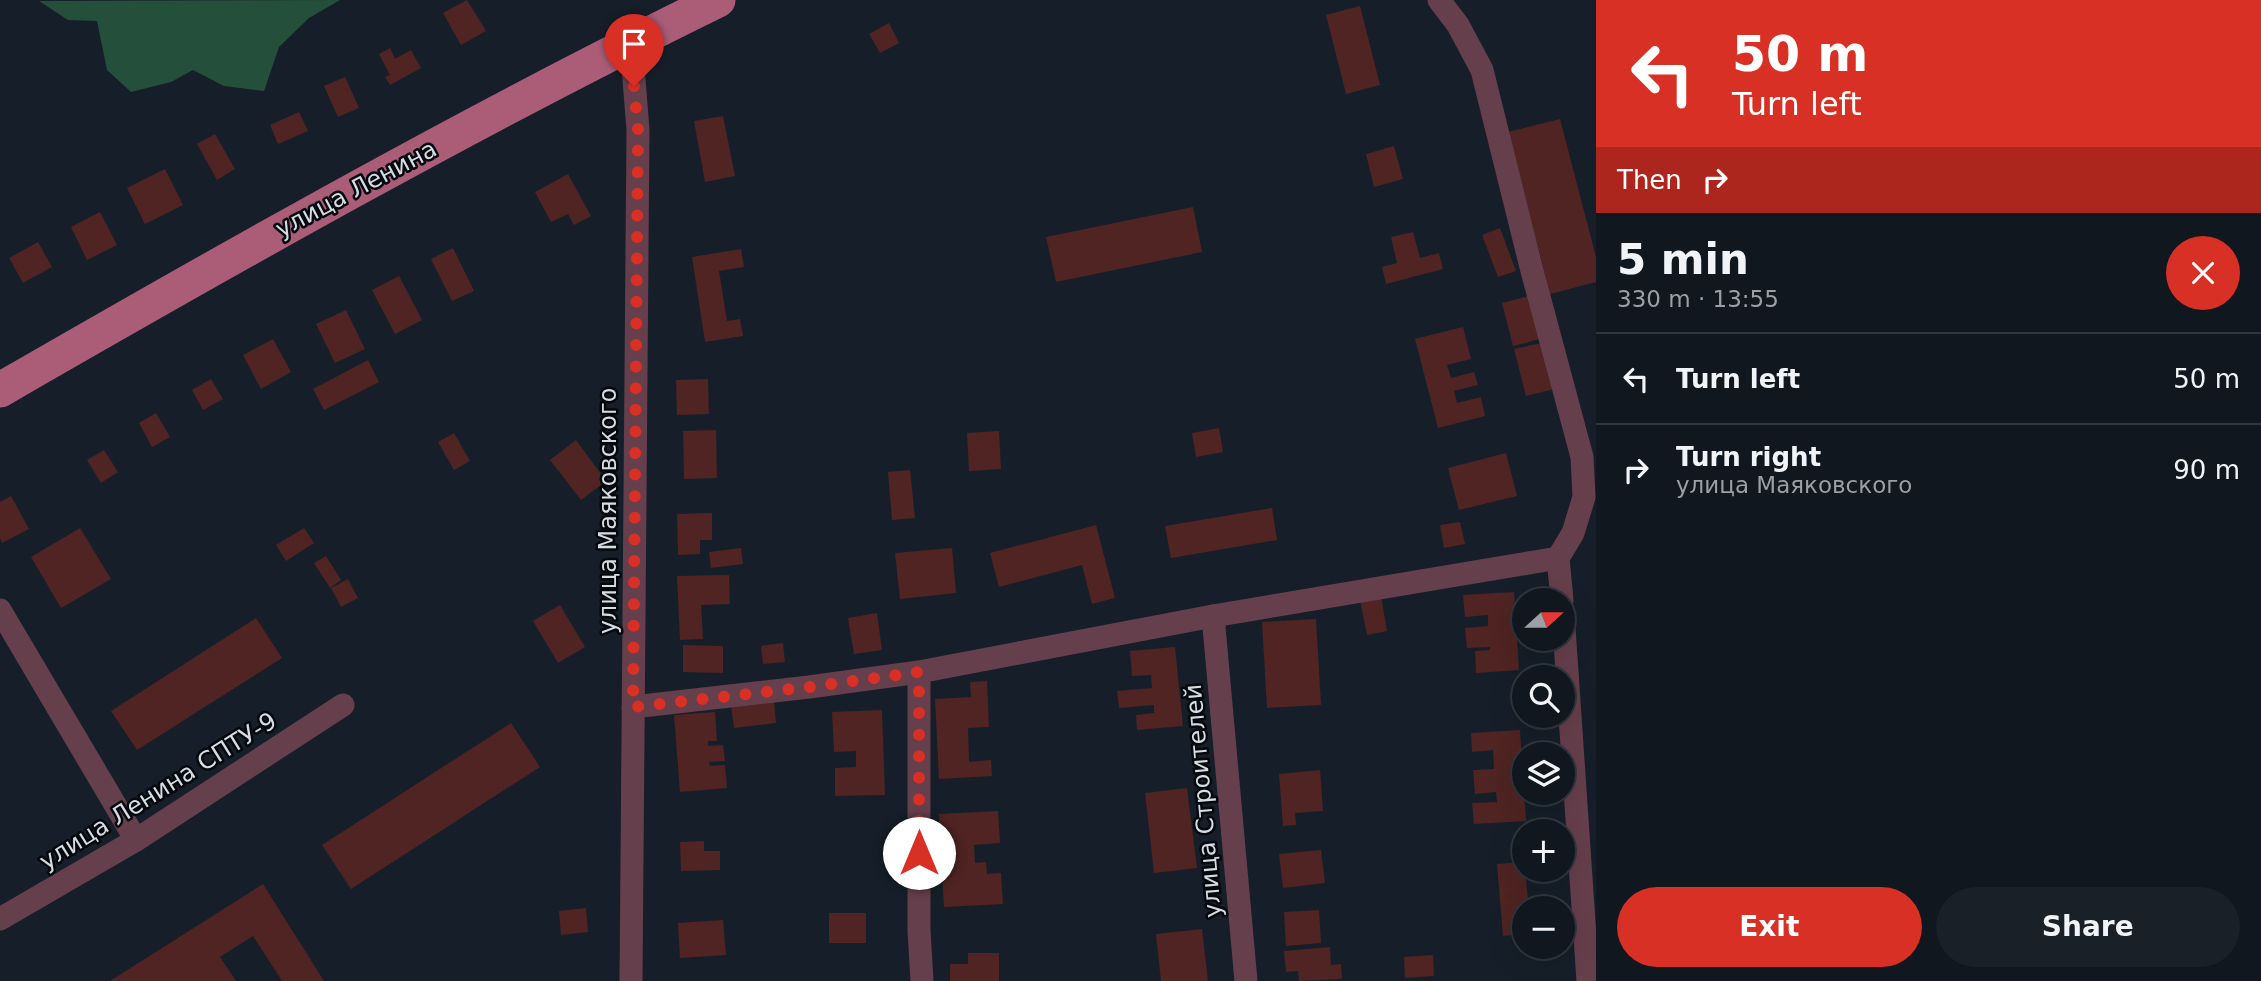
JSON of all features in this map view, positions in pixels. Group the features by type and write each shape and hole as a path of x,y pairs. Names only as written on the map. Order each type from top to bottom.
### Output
{"main road":[{"name":"улица Ленина","path":"0,390 288,225 631,42 718,0"}],"street":[{"path":"1439,0 1458,25 1482,70 1582,457 1584,497 1573,533 1558,558 1561,588"},
{"name":"улица Маяковского","path":"631,42 638,130 631,981"},
{"path":"633,707 919,672 1213,616 1558,558"},
{"path":"0,610 136,840"},
{"name":"улица Строителей","path":"1213,616 1245,981"},
{"path":"1566,651 1588,981"},
{"path":"919,672 919,930 922,981"},
{"name":"улица Ленина СПТУ-9","path":"0,919 136,840 343,705"}],"green space":[{"path":"340,0 309,18 279,47 264,91 224,86 193,70 171,82 131,92 107,70 97,21 68,20 39,1"}],"building":[{"path":"467,0 486,31 461,45 443,13"},
{"path":"1360,6 1380,85 1346,94 1326,15"},
{"path":"889,23 899,43 880,53 869,34"},
{"path":"390,48 395,59 411,50 421,68 390,85 385,77 390,75 379,54"},
{"path":"345,77 359,108 338,117 324,86"},
{"path":"299,112 308,131 278,144 270,125"},
{"path":"723,116 735,176 705,182 694,121"},
{"path":"1560,119 1596,257 1596,282 1550,294 1508,132"},
{"path":"215,134 235,169 217,180 197,144"},
{"path":"1394,146 1403,179 1374,187 1366,154"},
{"path":"165,169 183,205 145,224 127,188"},
{"path":"568,174 591,216 574,225 568,214 551,222 535,192"},
{"path":"1193,207 1202,252 1056,282 1046,237"},
{"path":"100,212 117,245 87,260 71,227"},
{"path":"1500,228 1516,271 1498,277 1482,235"},
{"path":"1413,232 1420,258 1439,253 1443,269 1386,284 1382,267 1397,263 1391,237"},
{"path":"38,242 52,267 23,283 9,258"},
{"path":"453,248 474,291 452,301 431,259"},
{"path":"741,249 744,267 719,271 727,321 740,319 743,336 705,342 692,257"},
{"path":"399,276 422,320 395,334 372,290"},
{"path":"1529,296 1540,339 1513,346 1502,303"},
{"path":"346,310 365,349 335,363 316,324"},
{"path":"1463,327 1471,359 1447,365 1451,378 1474,372 1478,385 1454,391 1457,403 1481,397 1485,416 1438,428 1415,339"},
{"path":"273,339 291,372 261,389 243,355"},
{"path":"1542,343 1554,389 1526,396 1514,349"},
{"path":"368,360 379,382 324,410 313,389"},
{"path":"211,379 223,399 203,410 192,390"},
{"path":"708,379 709,414 677,415 676,380"},
{"path":"156,413 170,437 152,447 139,423"},
{"path":"1219,428 1223,452 1196,457 1192,433"},
{"path":"716,430 717,478 684,479 683,431"},
{"path":"999,431 1001,469 969,471 967,433"},
{"path":"454,433 470,461 454,470 438,442"},
{"path":"576,440 606,481 581,500 550,460"},
{"path":"104,450 118,472 101,483 87,460"},
{"path":"1506,453 1517,496 1459,510 1448,468"},
{"path":"910,470 915,518 892,520 888,472"},
{"path":"11,496 29,529 2,543 0,502"},
{"path":"1272,508 1277,540 1171,558 1165,526"},
{"path":"712,513 712,540 700,540 700,554 678,555 677,514"},
{"path":"1460,522 1465,544 1444,548 1440,525"},
{"path":"1096,525 1115,598 1092,604 1082,565 999,587 990,553"},
{"path":"80,528 111,579 61,608 31,557"},
{"path":"304,528 314,543 286,561 276,545"},
{"path":"741,548 743,564 711,568 709,552"},
{"path":"952,548 956,593 900,599 895,553"},
{"path":"326,556 341,580 330,588 314,563"},
{"path":"729,575 730,604 701,605 703,639 680,640 677,576"},
{"path":"348,579 358,598 341,607 331,588"},
{"path":"1512,592 1512,651 1518,651 1519,665 1512,665 1512,670 1476,673 1475,651 1490,650 1490,647 1467,648 1465,628 1488,626 1488,615 1465,617 1463,595"},
{"path":"1381,596 1387,631 1367,635 1360,600"},
{"path":"560,605 585,647 558,663 533,621"},
{"path":"877,613 882,650 854,654 848,618"},
{"path":"256,618 282,658 137,750 111,711"},
{"path":"1316,619 1321,705 1267,708 1262,622"},
{"path":"783,643 785,662 763,664 761,646"},
{"path":"683,645 723,646 723,673 683,672"},
{"path":"1175,647 1183,726 1137,730 1136,715 1154,713 1154,705 1119,708 1117,691 1152,688 1151,675 1132,676 1130,651"},
{"path":"987,681 989,727 968,728 969,762 991,760 992,776 939,779 935,699 971,697 970,682"},
{"path":"774,701 776,723 734,728 731,705"},
{"path":"882,710 885,795 835,796 835,768 856,767 856,751 834,752 832,712"},
{"path":"715,712 717,741 708,741 708,746 723,745 725,761 709,762 710,766 725,765 727,788 680,792 674,715"},
{"path":"511,723 540,767 351,889 322,845"},
{"path":"1520,730 1521,742 1512,742 1512,805 1525,805 1526,819 1474,824 1472,803 1497,802 1496,792 1475,794 1473,770 1494,769 1493,750 1472,752 1471,733"},
{"path":"1320,770 1323,811 1295,813 1296,825 1283,826 1279,774"},
{"path":"1187,788 1197,868 1154,873 1145,793"},
{"path":"998,811 1000,843 974,845 975,863 986,862 987,874 1001,873 1003,904 944,907 939,814"},
{"path":"704,841 704,851 720,851 720,870 681,871 680,842"},
{"path":"1321,850 1325,883 1283,888 1279,854"},
{"path":"1512,863 1512,882 1526,882 1528,896 1512,896 1512,935 1503,936 1497,864"},
{"path":"263,884 324,981 282,981 253,936 220,957 236,981 110,981"},
{"path":"586,908 588,932 561,935 559,911"},
{"path":"1319,910 1321,943 1286,946 1284,912"},
{"path":"829,913 866,913 866,943 829,943"},
{"path":"723,920 726,955 680,958 678,923"},
{"path":"1202,929 1208,981 1161,981 1156,934"},
{"path":"1330,947 1331,965 1341,964 1342,979 1299,981 1298,971 1286,972 1284,951"},
{"path":"968,953 999,953 999,981 950,981 950,964 968,964"},
{"path":"1433,955 1434,976 1405,978 1404,957"}],"route":[{"path":"634,86 638,130 633,707 919,672 919,853"}]}
